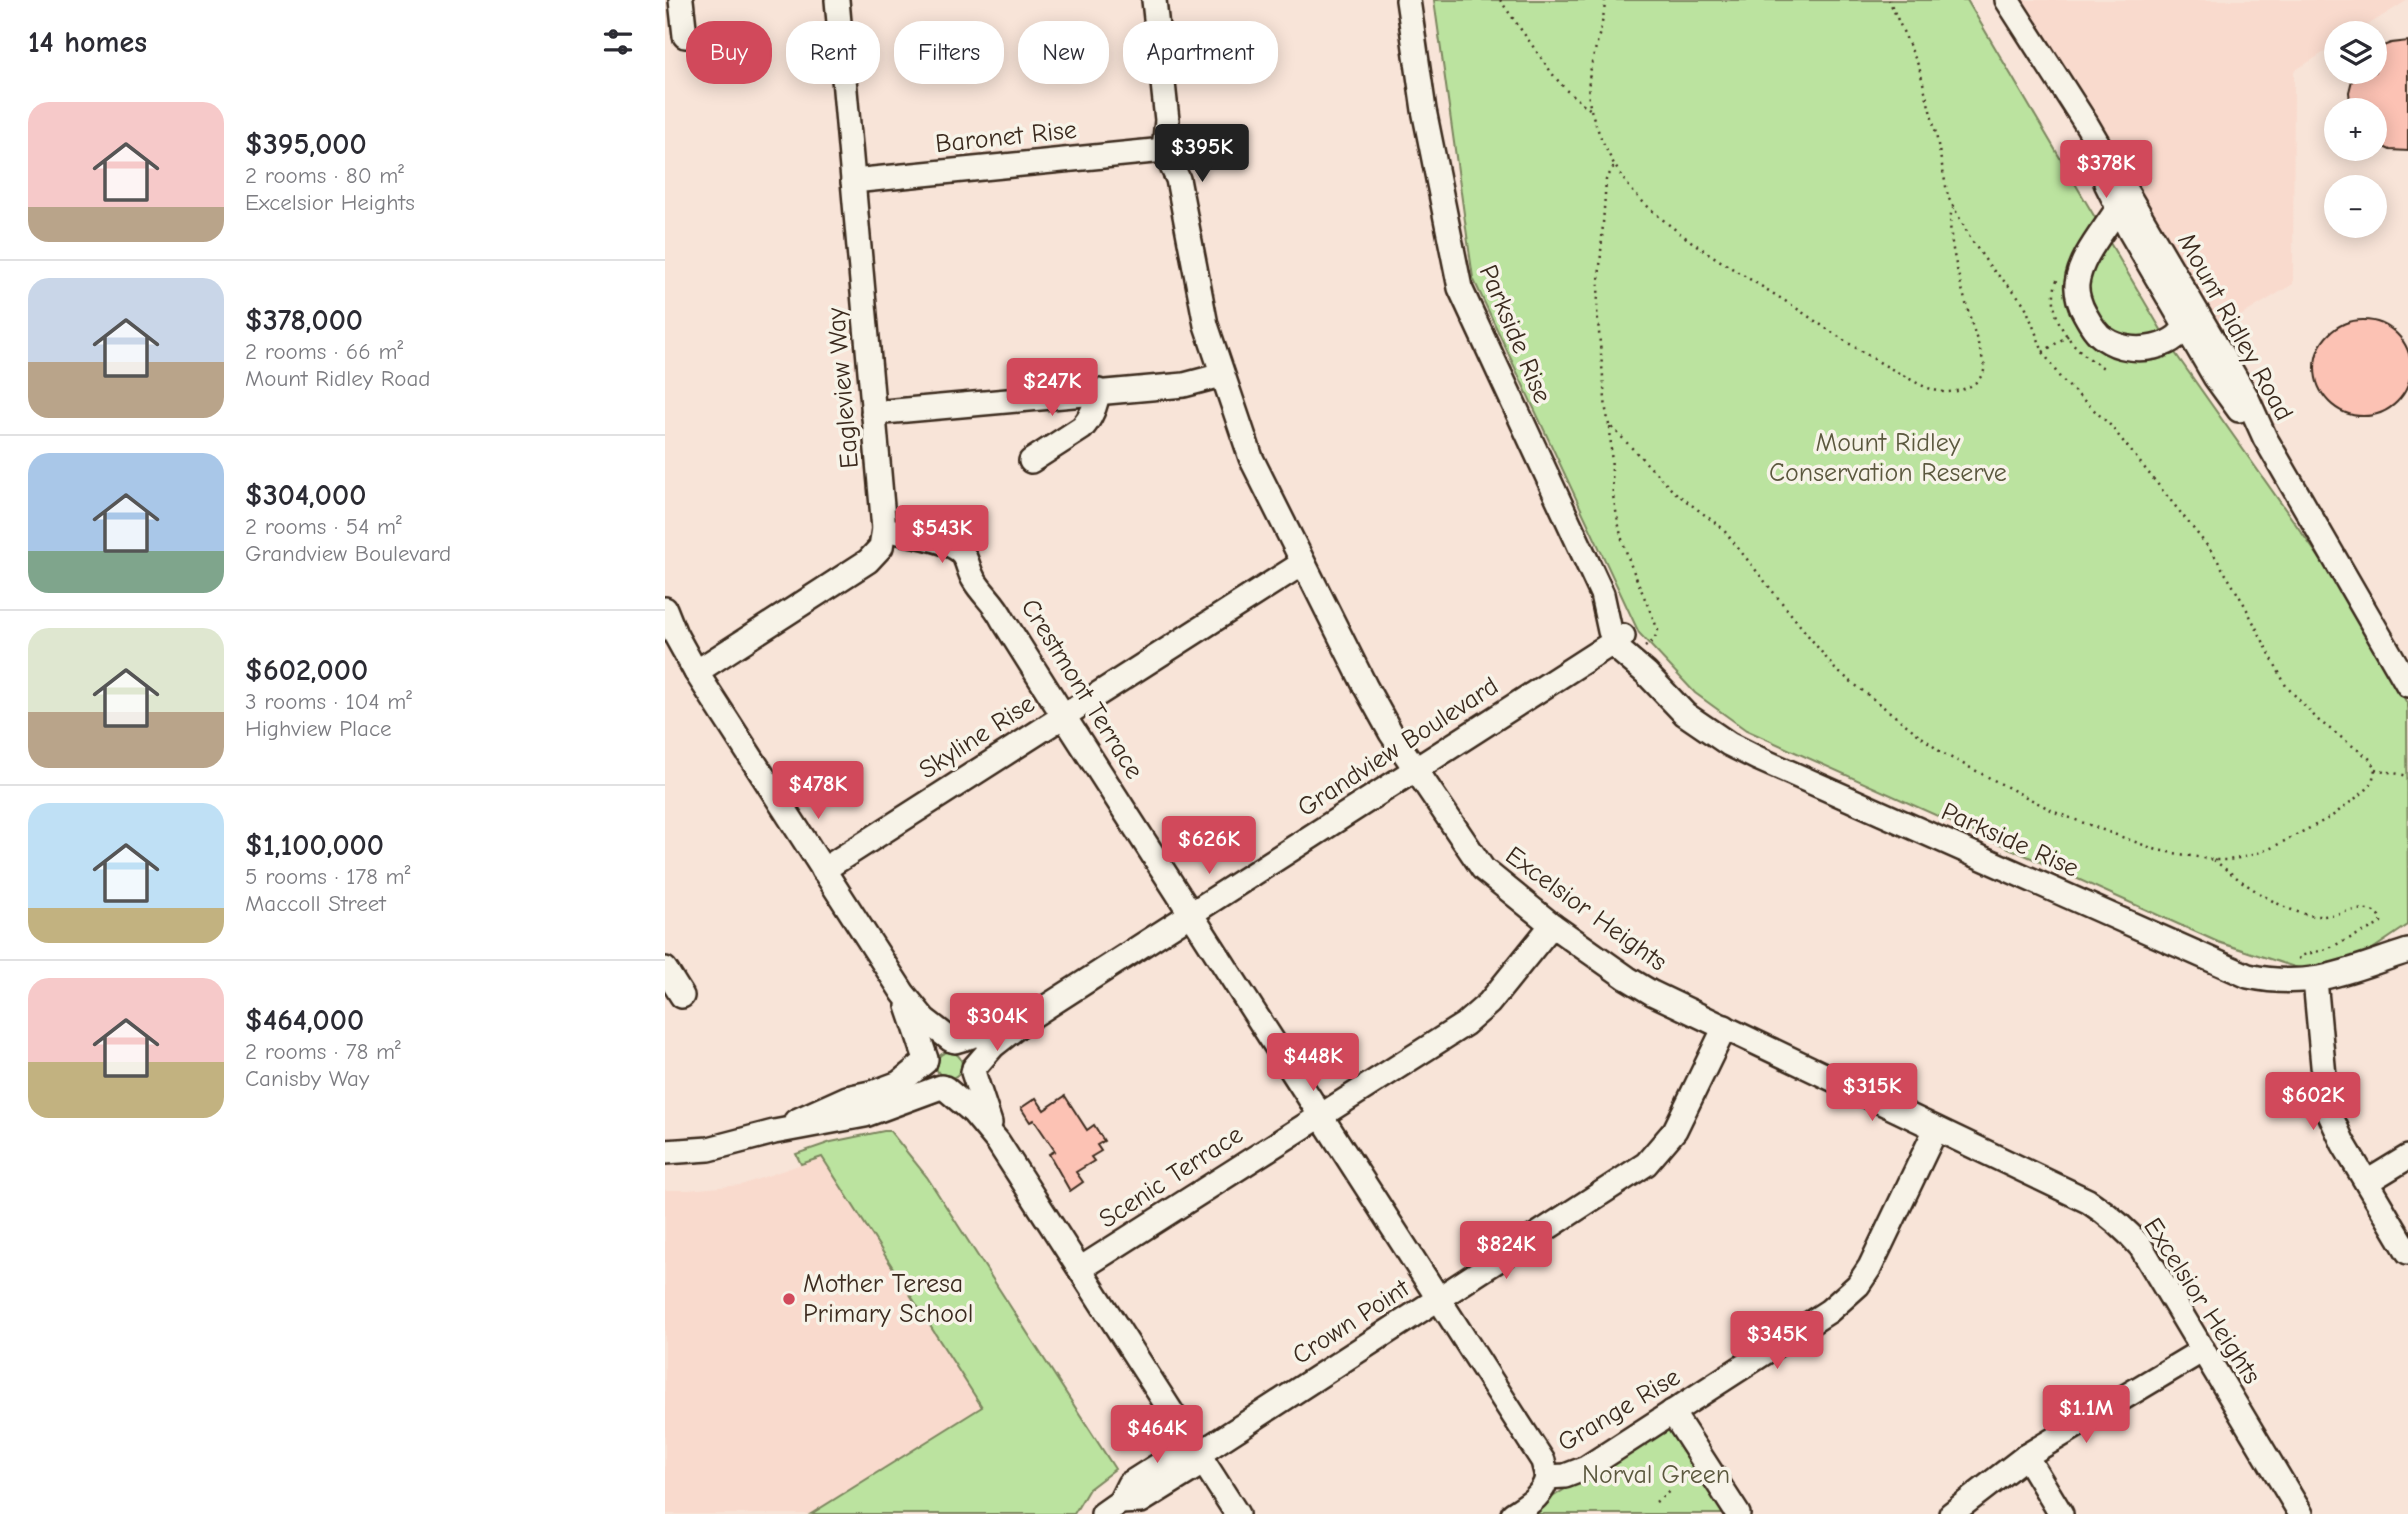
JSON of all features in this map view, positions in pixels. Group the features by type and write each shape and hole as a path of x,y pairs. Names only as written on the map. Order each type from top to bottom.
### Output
{"street":[{"name":"Eagleview Way","path":"837,0 884,529"},
{"name":"Excelsior Heights","path":"1154,0 1167,120 1164,150 1178,180 1206,325 1251,458 1375,705 1483,869 1552,925 1627,978 2088,1201 2109,1215 2126,1229 2141,1247 2301,1514"},
{"name":"Parkside Rise","path":"1408,0 1424,110 1460,288 1602,594 1612,606 1630,651 1685,714 1729,744 1757,758 2232,970 2269,980 2290,982 2309,973 2348,972 2408,951"},
{"name":"Mount Ridley Road","path":"2007,0 2087,125 2246,396 2265,438 2408,685"},
{"path":"2053,73 2118,208 2215,377 2233,403 2265,438"},
{"name":"Baronet Rise","path":"853,181 1164,150"},
{"path":"2118,208 2085,260 2077,285 2081,307 2094,328 2104,339 2127,349 2152,348 2174,339 2187,328 2193,306"},
{"path":"873,413 1184,385 1222,375"},
{"path":"1031,461 1089,421 1097,403 1098,391"},
{"path":"696,672 868,561 881,547 884,529"},
{"name":"Crestmont Terrace","path":"884,529 946,543 963,555 975,582 995,605 1543,1461 1547,1477"},
{"name":"Skyline Rise","path":"823,870 1303,563"},
{"path":"665,609 674,634 696,672 902,993 925,1019 968,1048 974,1061 969,1078 958,1087 943,1088 865,1115 774,1132 709,1149 665,1152"},
{"name":"Grandview Boulevard","path":"973,1070 993,1046 1026,1020 1415,769 1630,651"},
{"name":"Scenic Terrace","path":"1080,1269 1478,1013 1552,925"},
{"name":"Parkside Rise","path":"2377,961 2408,934"},
{"path":"665,969 683,996"},
{"path":"2309,973 2327,1108 2332,1122 2408,1252"},
{"path":"902,993 929,1077 973,1112 998,1142 1237,1514"},
{"name":"Grandview Boulevard","path":"953,1040 1026,1020"},
{"name":"Crown Point","path":"1112,1508 1129,1485 1198,1453 1646,1164 1675,1130 1725,1027"},
{"path":"774,1132 827,1105 899,1083 925,1060 928,1052 938,1043 953,1040"},
{"path":"973,1070 984,1109 998,1142"},
{"name":"Grange Rise","path":"1513,1514 1538,1496 1547,1477 1565,1476 1585,1468 1829,1311 1857,1285 1879,1250 1936,1129"},
{"path":"2367,1182 2408,1157"},
{"path":"1951,1514 2026,1456 2203,1350"},
{"path":"1672,1412 1738,1514"},
{"path":"2026,1456 2061,1514"}],"path":[{"path":"1500,0 1554,76 1566,90 1592,111"},
{"path":"1605,0 1588,94 1614,166 1626,183 1657,214 1709,255 1794,307 1868,357 1926,387 1950,393 1975,383 1985,367 1959,280 1949,219 1953,208"},
{"path":"1609,425 1672,490 1722,528 1835,669 1942,753 2057,813 2157,850 2214,860 2249,856 2304,833 2331,817 2372,783 2375,769 2370,759 2318,720 2286,686 2244,604 2213,553 2110,425 2061,379 2043,352 2025,305 1991,268 1972,241 1948,197 1937,134 1921,75 1889,0"},
{"path":"1614,166 1606,180 1597,289 1613,496 1630,563 1658,630 1654,640 1630,651"},
{"path":"2043,352 2074,331"},
{"path":"2375,769 2408,776"},
{"path":"2214,860 2256,891 2306,915 2323,916 2372,910 2380,916 2381,922 2378,925 2355,937 2327,950 2300,956 2297,959 2298,967 2309,973"},
{"path":"1656,1502 1671,1490"}],"shaded area":[{"path":"2018,0 2408,0 2374,21 2324,21 2324,52 2294,71 2293,284 2219,329"},
{"name":"Mother Teresa Primary School","path":"822,1157 982,1407 811,1514 665,1514 665,1190 741,1185"}],"green space":[{"name":"Mount Ridley Conservation Reserve","path":"1434,0 1967,0 2173,350 2347,597 2407,703 2408,925 2362,956 2310,972 2218,942 1746,730 1695,693 1639,633 1473,278"},
{"path":"949,1052 958,1056 962,1065 958,1074 949,1078 940,1074 936,1065 940,1056"},
{"path":"890,1131 927,1177 1115,1469 1089,1489 1074,1514 811,1514 982,1407 822,1157 801,1164 796,1154 831,1142"},
{"name":"Norval Green","path":"1668,1423 1728,1514 1526,1514"}],"building":[{"path":"2408,41 2408,151 2387,149 2387,98 2350,98 2351,84 2387,84 2387,44"},
{"path":"2363,320 2381,323 2397,334 2408,350 2408,386 2397,402 2381,413 2363,416 2345,413 2329,402 2318,386 2315,368 2318,350 2329,334 2345,323"},
{"path":"1065,1096 1087,1130 1094,1125 1104,1141 1097,1145 1101,1151 1091,1157 1094,1161 1076,1172 1083,1182 1070,1191 1049,1154 1055,1151 1034,1120 1030,1122 1021,1108 1036,1098 1044,1110"}],"place":[{"name":"Mother Teresa Primary School","path":"789,1299"}]}
